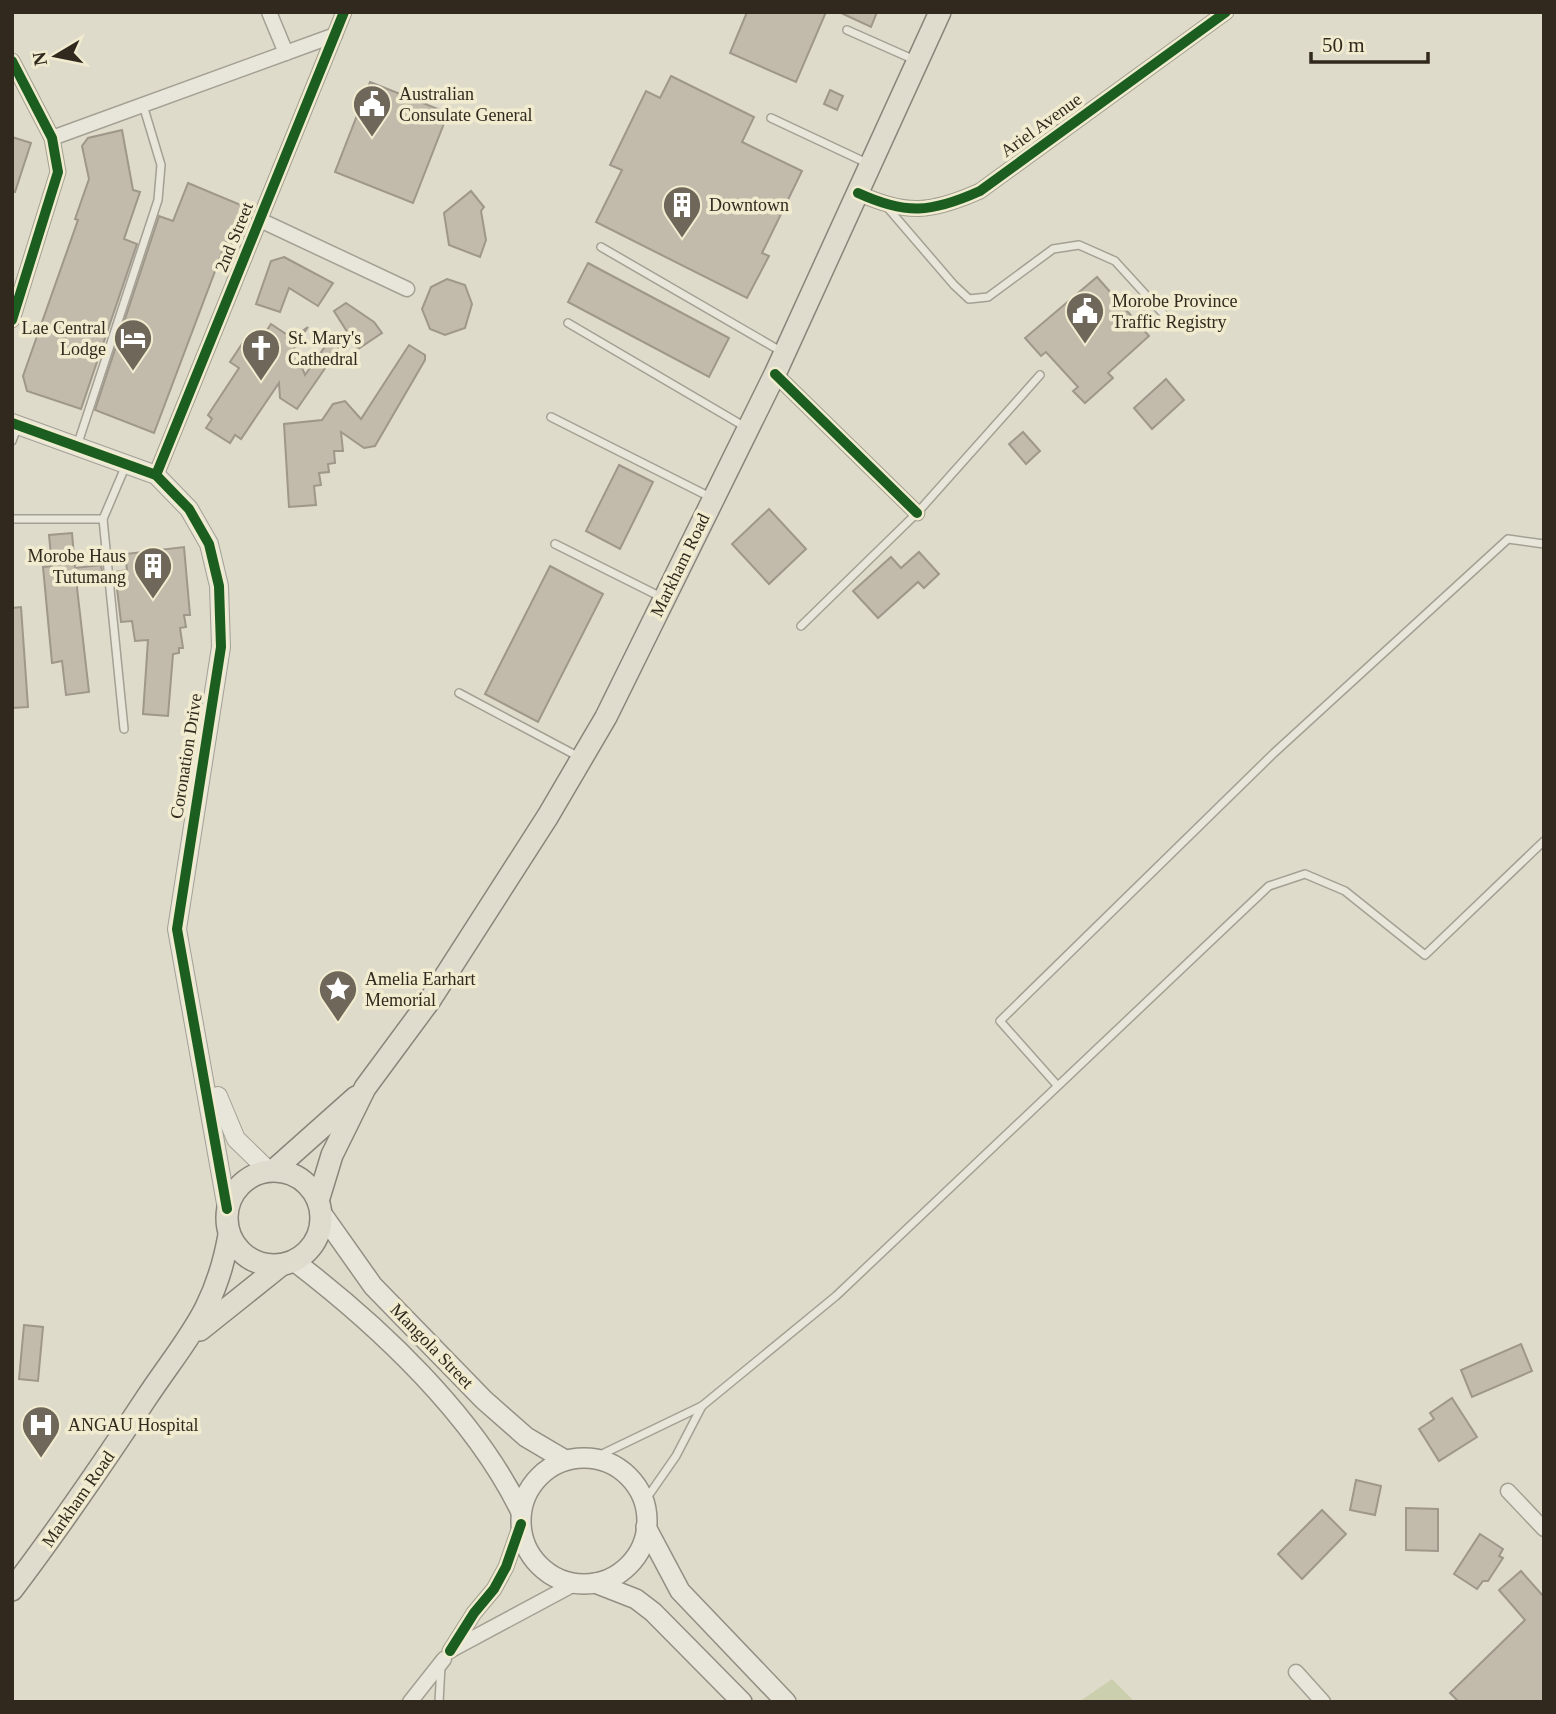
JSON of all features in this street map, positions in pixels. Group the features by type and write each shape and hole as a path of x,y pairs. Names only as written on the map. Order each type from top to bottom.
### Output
{"main road":[{"name":"Markham Road","path":"319,1206 332,1155 365,1088 430,1000 606,718 785,353 940,12"},
{"name":"Markham Road","path":"271,1170 365,1088"},
{"path":"271,1170 300,1179 319,1206 321,1223 313,1246 287,1264 255,1262 244,1256 229,1235 227,1209 232,1195 241,1183 254,1174 271,1170"},
{"name":"Mangola Street","path":"319,1206 373,1286 475,1391 526,1437 565,1460"},
{"name":"Markham Road","path":"12,1590 74,1507 153,1388 191,1338 221,1274 229,1235"},
{"name":"Markham Road","path":"191,1338 287,1264"},
{"name":"Mangola Street","path":"287,1264 366,1321 458,1415 496,1463 521,1518"},
{"path":"742,1702 653,1612 636,1600 544,1570 528,1549 521,1518 536,1480 549,1468 565,1460 594,1458 611,1463 625,1473 644,1502 646,1527 680,1591 786,1702"},
{"path":"585,1583 610,1578 635,1558 646,1527"}],"street":[{"path":"269,12 286,53"},
{"name":"2nd Street","path":"156,475 344,12"},
{"name":"Ariel Avenue","path":"858,193 886,206 909,211 943,204 980,191 1226,12"},
{"path":"52,138 335,35"},
{"path":"12,61 52,138 58,172 12,320"},
{"path":"260,220 407,289"},
{"path":"775,374 917,513"},
{"name":"Coronation Drive","path":"14,430 77,446 156,475 201,526 209,544 222,610 221,647 177,929 178,953 197,1033 227,1209"},
{"name":"Coronation Drive","path":"197,1033 231,1131 244,1148 271,1170"},
{"path":"1508,1490 1544,1529"},
{"path":"410,1702 447,1655 500,1578 521,1518"},
{"path":"447,1655 585,1583"},
{"path":"1296,1672 1323,1702"}],"lane":[{"path":"847,30 917,61"},
{"path":"77,446 158,200 162,165 143,105"},
{"path":"771,118 870,164"},
{"path":"886,206 969,299 988,297 1053,249 1079,245 1115,261 1168,319"},
{"path":"601,247 785,353"},
{"path":"568,323 748,428"},
{"path":"801,626 917,513 1040,375"},
{"path":"551,416 713,498"},
{"path":"124,729 103,519 127,464"},
{"path":"12,519 103,519"},
{"path":"1056,1084 1000,1021 1275,753 1508,539 1544,544"},
{"path":"555,544 664,598"},
{"path":"459,693 582,759"},
{"path":"594,1458 702,1406 836,1296 1056,1084 1269,886 1305,874 1345,891 1425,955 1544,841"},
{"path":"644,1502 676,1456 702,1406"},
{"path":"439,1702 440,1670 447,1655"}],"green space":[{"path":"1112,1679 1135,1702 1079,1702"}],"building":[{"path":"747,12 826,12 796,82 730,53"},
{"path":"839,12 877,12 871,27"},
{"path":"671,76 754,117 742,142 802,171 762,253 769,256 747,298 596,222 622,170 610,165 646,91 660,98"},
{"path":"370,82 448,113 413,203 335,172"},
{"path":"830,90 843,96 837,110 824,104"},
{"path":"122,130 133,190 140,192 124,239 137,244 81,409 27,391 23,376 78,220 75,219 89,179 82,146 88,138"},
{"path":"12,137 31,143 15,192 12,192"},
{"path":"188,183 248,208 233,245 226,242 154,433 95,410 159,216 173,221"},
{"path":"471,191 484,207 481,211 486,240 480,257 449,245 444,213"},
{"path":"284,257 333,283 318,306 289,288 280,312 256,304 271,261"},
{"path":"588,263 729,338 709,377 568,302"},
{"name":"Morobe Province Traffic Registry","path":"1097,277 1149,336 1108,373 1113,378 1085,403 1073,391 1078,387 1046,352 1041,356 1025,338"},
{"path":"447,279 465,285 472,304 465,328 445,335 430,329 422,309 431,287"},
{"path":"346,303 374,322 382,333 358,349 334,311"},
{"name":"St. Mary's Cathedral","path":"271,324 292,338 308,327 294,348 305,375 329,341 339,348 297,409 280,398 279,383 241,439 235,435 230,443 206,428 212,419 208,415 239,368 230,362 246,338 253,343 256,338 260,341"},
{"path":"409,345 425,355 425,360 375,446 364,448 341,432 343,451 334,451 335,463 328,464 329,472 319,473 321,485 314,486 316,505 289,507 284,424 322,420 333,404 345,401 361,419"},
{"path":"1166,379 1184,400 1152,429 1134,408"},
{"path":"1023,432 1040,451 1026,464 1009,444"},
{"path":"619,465 653,482 620,549 586,531"},
{"path":"769,509 806,549 769,584 732,544"},
{"path":"72,533 75,568 101,565 103,576 76,579 89,692 66,695 62,661 52,663 43,567 52,566 49,535"},
{"name":"Morobe Haus Tutumang","path":"184,547 190,615 184,615 186,627 180,628 183,648 179,648 179,653 173,654 168,716 143,714 148,640 135,641 132,621 121,622 115,572 127,570 125,554"},
{"path":"919,552 939,574 924,588 918,582 878,618 853,591 891,557 901,568"},
{"path":"550,566 603,594 538,722 485,694"},
{"path":"21,607 28,707 12,708 12,608"},
{"path":"24,1325 43,1327 38,1381 19,1379"},
{"path":"1521,1344 1532,1371 1472,1397 1461,1370"},
{"path":"1452,1398 1477,1437 1439,1461 1419,1429 1434,1419 1430,1413"},
{"path":"1356,1480 1381,1486 1375,1515 1350,1510"},
{"path":"1406,1508 1438,1509 1438,1551 1406,1550"},
{"path":"1322,1510 1346,1534 1302,1579 1278,1554"},
{"path":"1480,1534 1503,1549 1499,1556 1503,1558 1488,1581 1483,1581 1477,1589 1454,1574"},
{"path":"1521,1571 1544,1597 1544,1702 1459,1702 1450,1693 1525,1620 1499,1590"}],"cycle path":[{"path":"156,475 344,12"},
{"path":"858,193 890,205 919,208 947,204 980,191 1226,12"},
{"path":"12,61 52,138 58,172 12,320"},
{"path":"775,374 917,513"},
{"path":"12,423 156,475 189,509 209,544 219,586 221,647 177,929 227,1209"},
{"path":"450,1651 474,1613 494,1589 506,1567 521,1524"}],"place":[{"name":"Australian Consulate General","path":"372,138"},
{"name":"Downtown","path":"682,239"},
{"name":"Morobe Province Traffic Registry","path":"1085,345"},
{"name":"Lae Central Lodge","path":"133,372"},
{"name":"St. Mary's Cathedral","path":"261,382"},
{"name":"Morobe Haus Tutumang","path":"153,600"},
{"name":"Amelia Earhart Memorial","path":"338,1023"},
{"name":"ANGAU Hospital","path":"41,1459"}]}
